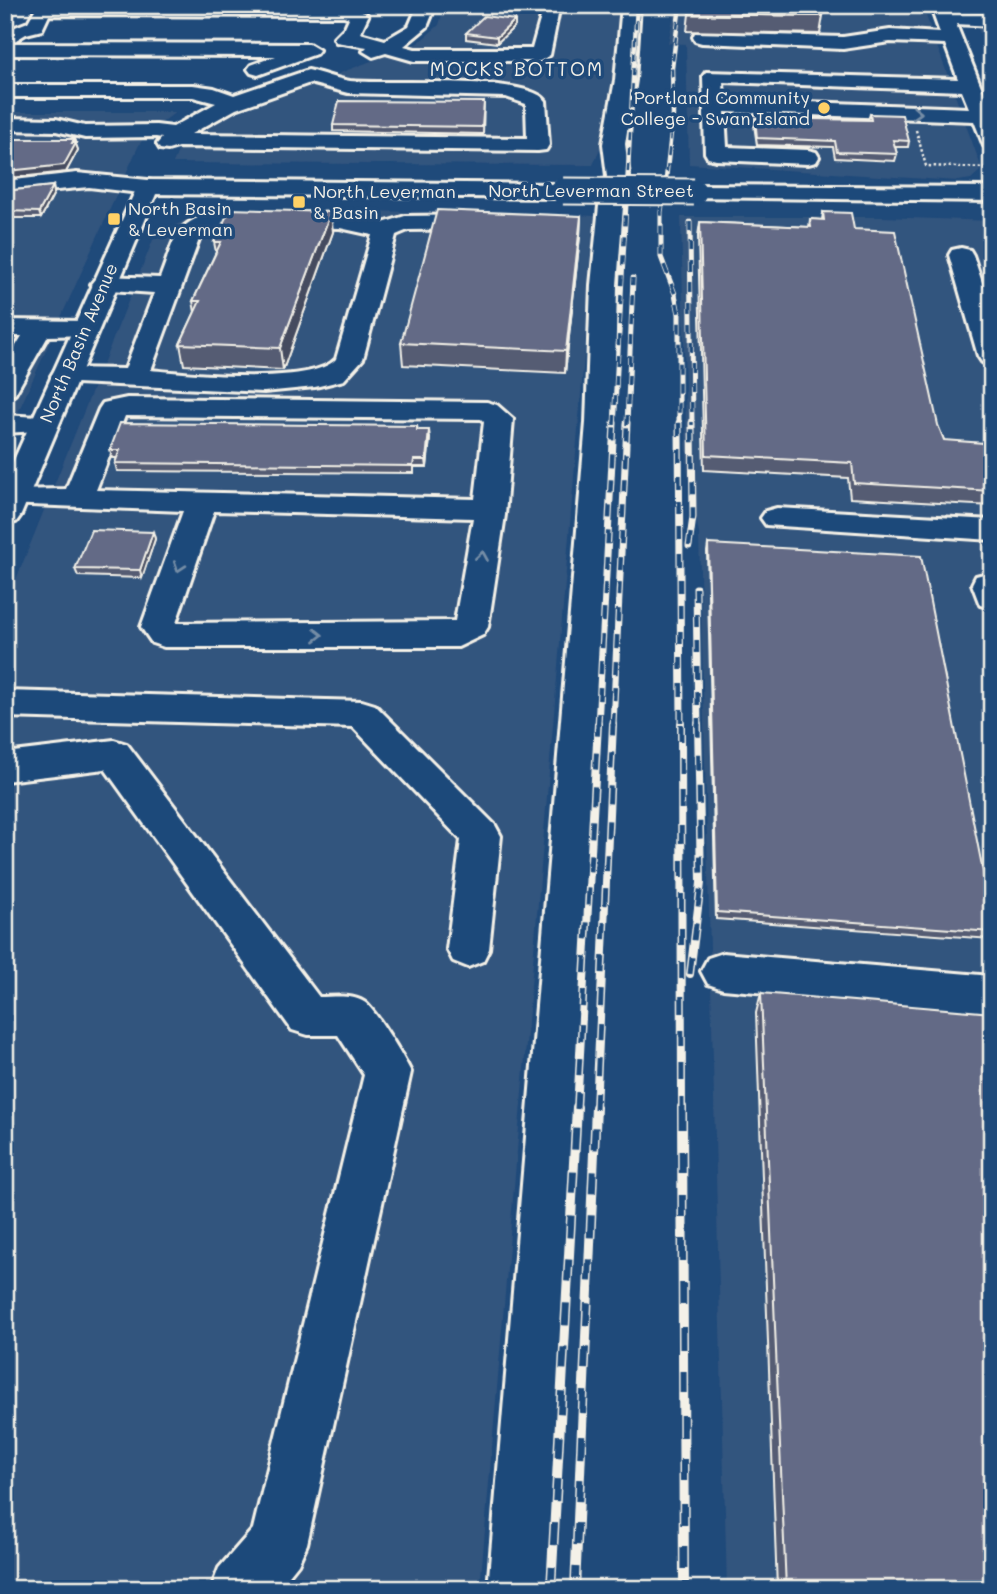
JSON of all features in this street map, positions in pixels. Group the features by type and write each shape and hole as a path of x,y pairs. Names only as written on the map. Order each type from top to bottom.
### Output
{"street":[{"name":"North Basin Avenue","path":"9,506 154,171 174,137 206,115 243,111 308,76 403,39 420,27 427,5"},
{"path":"517,1589 600,424 604,285 599,228 618,176 614,144 625,80 631,5"},
{"path":"5,39 35,26 348,34 414,55 540,55 550,10"},
{"path":"941,12 992,20"},
{"path":"941,12 978,92 982,115 992,141"},
{"path":"193,91 348,34"},
{"path":"702,37 843,43 890,36 952,39"},
{"path":"5,49 309,50"},
{"path":"5,68 245,74"},
{"path":"5,124 56,125 85,132 156,131 174,137 205,140 320,131 538,145 536,101 508,91 348,87 308,76"},
{"path":"808,157 716,153 713,76 846,80 978,92"},
{"path":"5,91 207,92 243,111 205,140"},
{"path":"714,105 982,115"},
{"name":"North Leverman Street","path":"5,188 32,188 55,182 128,183 154,171 563,191 992,194"},
{"path":"135,377 191,230 211,220 340,221 384,231 405,222 503,222"},
{"path":"65,376 135,377 170,381 287,382 337,373 349,359 384,231"},
{"path":"973,267 992,356"},
{"path":"104,284 170,286"},
{"path":"5,328 85,329"},
{"path":"5,388 40,328"},
{"path":"77,499 113,410 120,408 487,411 499,419 471,627 458,635 164,635 158,627 201,503"},
{"path":"5,424 44,424"},
{"path":"9,506 77,499 488,509"},
{"path":"777,518 992,530"},
{"path":"992,584 988,584 992,597"},
{"path":"5,704 362,714 481,836 468,949"},
{"path":"5,767 114,754 308,1016 350,1016 388,1072 278,1544 240,1589"},
{"path":"723,971 992,995"}],"path":[{"path":"911,113 926,166 992,168"}],"shaded area":[{"path":"478,5 621,5 609,127 593,165 173,163 179,149 210,123 418,43 439,25 444,8"},
{"name":"Portland Community College - Swan Island","path":"676,5 922,5 982,169 971,179 958,181 689,164 686,44 668,43"},
{"path":"968,5 992,5 992,64 971,11"},
{"path":"5,112 176,112 146,134 138,147 5,441"},
{"path":"220,211 502,212 596,216 480,1589 5,1589 5,607 155,235 190,218"},
{"path":"681,217 882,217 991,221 992,224 992,1589 727,1589 699,534 687,470"}],"building":[{"path":"691,5 823,5 823,16 689,14"},
{"path":"484,16 515,20 497,37 466,33"},
{"path":"339,101 484,102 482,127 333,125"},
{"path":"870,114 902,115 909,141 893,140 897,154 837,152 835,141 757,138 755,118 871,120"},
{"path":"5,139 74,139 72,143 76,143 64,165 8,171 13,164 5,164"},
{"path":"53,186 39,212 5,211 5,191"},
{"path":"230,209 331,212 280,348 180,344 200,301 193,301 221,242 214,242"},
{"path":"437,210 581,216 566,351 401,343"},
{"path":"823,212 851,213 854,229 895,231 938,425 944,440 984,443 992,472 992,491 854,483 852,463 706,455 700,222 811,227 810,219 824,220"},
{"path":"120,423 417,426 417,430 429,430 426,460 414,460 413,466 115,463 120,450 110,450"},
{"path":"91,530 153,532 140,570 75,569"},
{"path":"708,544 921,556 992,917 992,932 717,912"},
{"path":"761,993 992,1013 992,1589 786,1589"}],"railway":[{"path":"627,188 637,5"},
{"path":"665,188 673,115 672,68 680,5"},
{"path":"614,425 627,186"},
{"path":"665,186 661,212 661,257 675,294 679,314 679,423"},
{"path":"690,222 692,425"},
{"path":"627,425 633,278"},
{"path":"598,726 614,423"},
{"path":"613,726 627,423"},
{"path":"679,423 681,726"},
{"path":"689,546 693,517 692,423"},
{"path":"696,588 698,726"},
{"path":"577,1109 598,724"},
{"path":"596,1109 613,724"},
{"path":"681,724 682,1109"},
{"path":"690,974 701,883 698,724"},
{"path":"551,1589 577,1107"},
{"path":"575,1589 596,1107"},
{"path":"682,1107 684,1589"}],"place":[{"name":"Portland Community College - Swan Island","path":"824,108"},
{"name":"North Leverman & Basin","path":"299,202"},
{"name":"North Basin & Leverman","path":"114,219"}],"district":[{"name":"MOCKS BOTTOM","path":"517,69"}]}
